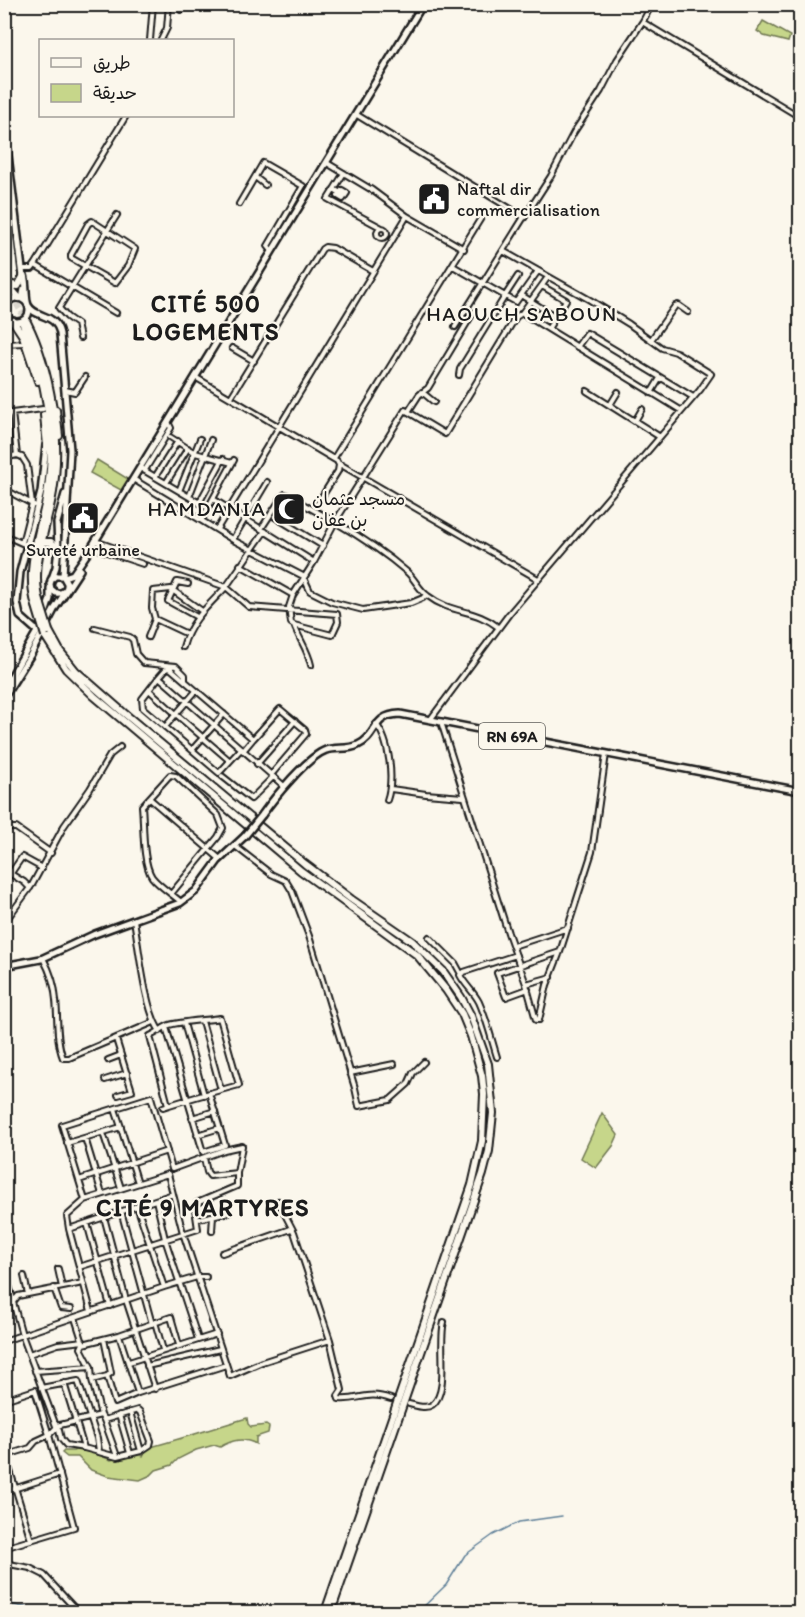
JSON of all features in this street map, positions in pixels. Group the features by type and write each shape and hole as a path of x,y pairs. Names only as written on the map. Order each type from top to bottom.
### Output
{"highway":[{"path":"4,281 18,286 23,274"},
{"path":"4,281 8,295"},
{"path":"4,281 21,299"},
{"path":"13,321 26,343 34,365 43,409 50,476"},
{"path":"26,321 44,387 51,459 45,508 32,560 32,583 47,633 66,669 100,701 301,872 417,955 462,1014 476,1049 483,1085 484,1116 482,1141 472,1185 325,1612"},
{"path":"26,321 42,357 53,414 56,463 37,581 38,606"},
{"path":"42,542 51,542 58,550"},
{"path":"47,633 76,671 124,713 305,864 351,899 405,935 428,955 461,997 482,1044 489,1074 493,1113 492,1131 483,1174 331,1612"}],"main road":[{"path":"4,698 66,589 134,479 166,435 168,422 357,116 423,4"},
{"path":"4,123 28,305 26,321"},
{"path":"21,299 24,292 23,274"},
{"path":"50,318 35,315 26,321 13,321 6,314 5,306 11,300 21,299 35,311 50,318 59,329 70,436 64,577 68,583 66,589 58,593 54,592 50,583"},
{"path":"37,631 20,616 17,607 25,544 35,505 41,492 46,445"},
{"path":"4,689 37,631 48,606 50,583 56,567 58,550 58,520 70,478"},
{"path":"50,583 57,575 64,577 73,574 91,548"},
{"name":"RN 69A","path":"4,966 43,958 95,934 182,902 196,891 220,859 245,836 284,786 328,749 351,748 363,742 376,724 391,714 801,791"}],"street":[{"path":"150,39 153,4"},
{"path":"162,39 167,28 169,4"},
{"path":"455,327 551,176 574,132 652,4"},
{"path":"643,21 801,117"},
{"path":"357,116 520,213 524,218"},
{"path":"23,274 35,265 125,117"},
{"path":"239,204 265,163 303,186 268,246 273,252"},
{"path":"327,163 407,216 464,249"},
{"path":"344,173 328,199 382,228"},
{"path":"255,177 265,185"},
{"path":"334,189 340,193 338,196 343,199 345,196"},
{"path":"333,458 464,249 484,213"},
{"path":"80,338 77,324 60,308 117,215"},
{"path":"217,529 407,216"},
{"path":"94,221 135,249 128,267 115,283 85,267 73,260 71,256 88,224 94,221"},
{"path":"231,397 322,249 333,248 373,271"},
{"path":"430,720 499,627 711,374 676,352 662,348 590,300 503,251"},
{"path":"35,265 116,313"},
{"path":"453,266 516,302 538,271"},
{"path":"459,375 460,369 518,276"},
{"path":"311,665 309,653 291,623 289,610 293,595 335,522 405,410 445,434 516,317 522,313 548,277"},
{"path":"542,286 566,300 548,329"},
{"path":"521,295 556,317"},
{"path":"651,340 676,305 688,312"},
{"path":"408,412 422,392 428,388 473,313"},
{"path":"522,313 682,411"},
{"path":"578,347 587,333 693,397"},
{"path":"4,344 26,343"},
{"path":"232,348 254,361"},
{"path":"65,390 75,392 85,377"},
{"path":"195,377 538,579"},
{"path":"651,393 660,377"},
{"path":"587,391 660,436"},
{"path":"422,392 434,402"},
{"path":"610,405 618,392"},
{"path":"4,414 43,409"},
{"path":"634,421 642,409"},
{"path":"12,413 17,455"},
{"path":"166,435 195,453 233,461 202,519"},
{"path":"179,491 200,439"},
{"path":"189,497 211,440"},
{"path":"155,477 178,441"},
{"path":"166,483 188,448"},
{"path":"4,458 17,455 26,461 35,505"},
{"path":"199,503 223,459"},
{"path":"316,506 338,471 338,463"},
{"path":"143,469 208,508"},
{"path":"134,479 202,519 204,523 304,579 310,591 332,602 363,610 411,603 426,595"},
{"path":"233,539 267,482"},
{"path":"4,489 35,505"},
{"path":"183,647 187,634 197,617 226,587 282,497 287,494 374,544 408,573 426,595 446,608 486,617 499,627"},
{"path":"213,499 314,562"},
{"path":"275,517 323,546"},
{"path":"4,535 25,544"},
{"path":"95,541 226,587 249,607 337,614 338,622 332,635 294,625"},
{"path":"91,548 143,564"},
{"path":"240,565 293,595"},
{"path":"188,584 177,582 168,601 197,617"},
{"path":"148,637 155,619 152,608 153,591 173,590 202,611"},
{"path":"155,619 187,634"},
{"path":"95,628 130,638 133,640 136,654 144,663 176,666 185,675 185,681"},
{"path":"222,776 251,799 306,734 305,730 280,709 253,739 219,773 143,708 142,699 148,690 166,669 170,669 253,739"},
{"path":"4,675 10,679"},
{"path":"159,678 284,786"},
{"path":"148,690 230,761"},
{"path":"165,727 197,690"},
{"path":"192,750 224,714"},
{"path":"257,764 295,721"},
{"path":"441,722 463,797 536,1020 539,1020 546,986 552,977 592,852 606,754"},
{"path":"376,724 382,731 388,758 391,789 387,800"},
{"path":"4,923 30,888 64,826 110,755 120,747"},
{"path":"171,894 223,828 218,815 176,776 170,775 142,806 147,867 153,878 171,894 182,902"},
{"path":"391,789 463,797"},
{"path":"149,798 220,859"},
{"path":"4,828 16,828 51,853"},
{"path":"235,845 271,874 286,881 292,891 309,936 358,1106 390,1100 406,1087 413,1073 424,1062"},
{"path":"801,855 798,864 801,866"},
{"path":"11,873 22,857 42,868"},
{"path":"4,870 30,888"},
{"path":"134,920 143,975 154,1022 160,1032"},
{"path":"512,946 569,927"},
{"path":"429,937 455,963 464,982 473,991 491,1032 497,1057"},
{"path":"552,977 506,997 497,973 560,952"},
{"path":"461,974 516,955"},
{"path":"43,958 50,971 56,999 63,1058 69,1058 154,1022"},
{"path":"220,1018 239,1085 165,1106 150,1036 160,1032 165,1026 202,1021 220,1018"},
{"path":"202,1021 221,1090"},
{"path":"165,1026 203,1152 225,1145 184,1023"},
{"path":"116,1039 132,1091 118,1095"},
{"path":"108,1060 121,1055"},
{"path":"350,1073 394,1064"},
{"path":"105,1080 127,1073"},
{"path":"85,1200 62,1125 151,1097 172,1169"},
{"path":"115,1109 138,1183"},
{"path":"192,1118 214,1111"},
{"path":"118,1119 121,1127"},
{"path":"68,1143 121,1127"},
{"path":"197,1135 220,1128"},
{"path":"103,1133 121,1188"},
{"path":"85,1138 102,1194"},
{"path":"79,1267 198,1229 195,1209 197,1203 235,1188 242,1146 224,1150 172,1169 168,1174 85,1200 67,1216 69,1229 83,1283 91,1311"},
{"path":"79,1180 167,1151"},
{"path":"204,1158 207,1173 210,1176 237,1173"},
{"path":"168,1174 183,1233 230,1376 262,1362 330,1340"},
{"path":"69,1229 173,1194"},
{"path":"156,1200 165,1239 198,1339"},
{"path":"278,1201 294,1232 330,1340 342,1390 338,1396 339,1399 373,1394 391,1399"},
{"path":"137,1206 164,1287"},
{"path":"121,1211 162,1350"},
{"path":"198,1219 229,1212"},
{"path":"212,1231 213,1216"},
{"path":"104,1217 126,1300 155,1389"},
{"path":"87,1223 110,1306"},
{"path":"222,1253 291,1229"},
{"path":"58,1269 62,1287"},
{"path":"4,1270 22,1335 54,1424 58,1426 66,1445 117,1457 150,1446 151,1441 138,1410 104,1420"},
{"path":"24,1276 28,1294"},
{"path":"4,1341 197,1276 206,1276"},
{"path":"13,1299 83,1283"},
{"path":"54,1288 61,1308 71,1309"},
{"path":"29,1354 58,1344 104,1339 171,1317 179,1345"},
{"path":"75,1318 83,1342 81,1348 91,1367 101,1415 117,1457"},
{"path":"409,1404 426,1407 438,1399 442,1380 441,1334 444,1323"},
{"path":"129,1362 217,1334"},
{"path":"119,1335 138,1393"},
{"path":"92,1380 111,1373 104,1339"},
{"path":"147,1366 220,1348"},
{"path":"107,1376 115,1403 138,1393 226,1365"},
{"path":"35,1371 91,1367"},
{"path":"41,1388 78,1381 97,1438 99,1451"},
{"path":"64,1383 84,1448"},
{"path":"4,1400 35,1390 50,1435 74,1527 4,1548"},
{"path":"130,1412 141,1450"},
{"path":"5,1456 30,1448 36,1441 50,1435 58,1426 101,1415"},
{"path":"119,1415 130,1453"},
{"path":"4,1451 31,1540"},
{"path":"4,1492 60,1474"},
{"path":"4,1563 30,1568 44,1575 78,1612"}],"green space":[{"path":"763,21 790,36 788,42 764,36 757,31"},
{"path":"97,460 128,479 121,490 90,473"},
{"path":"602,1113 618,1135 613,1146 596,1168 581,1158"},
{"path":"247,1418 251,1427 266,1425 269,1427 268,1433 256,1437 256,1444 238,1440 220,1447 214,1445 196,1450 178,1459 172,1465 156,1470 140,1480 108,1476 91,1470 78,1457 67,1457 62,1453 81,1448 111,1460 137,1453 143,1456 147,1448"}],"waterway":[{"path":"418,1612 446,1585 465,1555 493,1535 519,1522 562,1516"},
{"path":"4,1603 29,1608 36,1612"}],"tunnel":[{"path":"12,296 27,322"}],"place":[{"name":"Naftal dir commercialisation","path":"434,199"},
{"name":"مسجد عثمان بن عفان","path":"289,509"},
{"name":"Sureté urbaine","path":"83,518"}],"district":[{"name":"HAOUCH SABOUN","path":"522,313"},
{"name":"CITÉ 500 LOGEMENTS","path":"206,317"},
{"name":"HAMDANIA","path":"207,508"},
{"name":"CITÉ 9 MARTYRES","path":"203,1207"}]}
